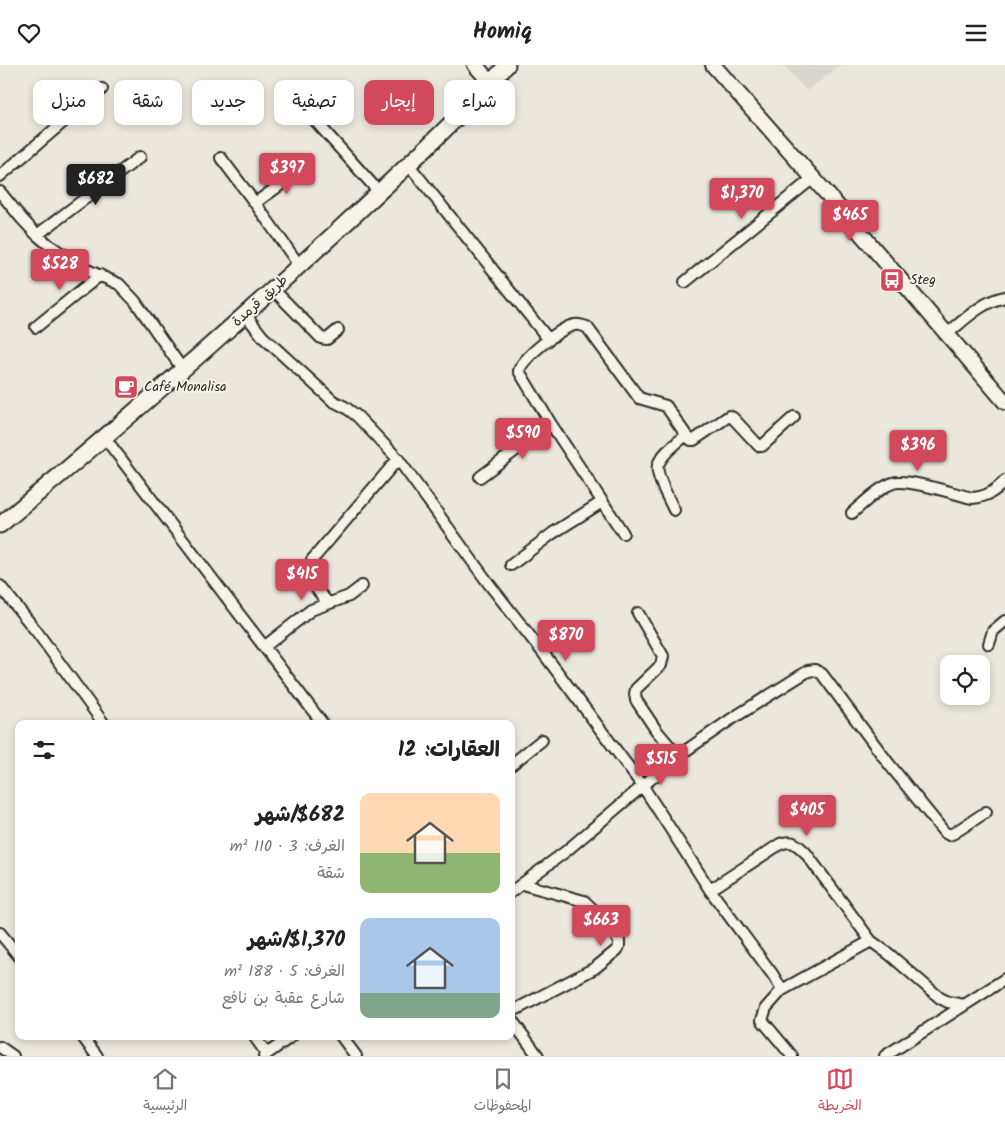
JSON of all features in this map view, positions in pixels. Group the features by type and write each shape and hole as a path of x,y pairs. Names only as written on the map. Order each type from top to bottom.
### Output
{"main road":[{"path":"475,65 488,80"},
{"name":"طريق قرمدة","path":"494,80 507,65"},
{"path":"714,65 1005,402"},
{"name":"طريق قرمدة","path":"0,525 183,370 409,165 449,125"}],"street":[{"path":"0,176 60,125"},
{"path":"319,125 379,191"},
{"path":"37,235 140,157"},
{"path":"221,158 299,265"},
{"path":"409,165 549,340"},
{"path":"255,203 304,168"},
{"path":"686,282 813,178"},
{"path":"0,191 37,235 73,262 120,284 183,370"},
{"path":"36,327 100,275"},
{"path":"273,289 321,338 327,339 338,330"},
{"path":"947,334 982,307 994,300 1005,297"},
{"path":"245,314 263,337 333,401 357,416 398,459 489,584 642,785 710,890 782,990"},
{"path":"623,533 551,424 519,371 524,361 567,327 574,325 586,327 639,398 666,407 691,440 694,440 729,417 733,418 759,446 762,446 794,417"},
{"path":"480,477 551,424"},
{"path":"674,510 658,475 658,465 686,435"},
{"path":"105,438 320,720"},
{"path":"328,603 312,583 309,571 312,560 398,459"},
{"path":"852,513 884,487 893,483 910,483 972,498 990,495 1005,481"},
{"path":"511,565 553,533 602,501"},
{"path":"0,586 37,631 101,720"},
{"path":"264,647 318,606 349,595 362,586"},
{"path":"638,613 663,656 661,665 636,689 634,694 656,730 678,757"},
{"path":"989,644 993,631 1005,621"},
{"path":"515,889 565,852 642,785 678,757 730,720 799,676 815,670 822,674 889,764 944,832 949,835 954,833 986,812"},
{"path":"515,762 542,740"},
{"path":"710,890 780,844 788,841 795,843 805,852 871,941 940,998 948,1002 964,1005"},
{"path":"515,1010 596,968 617,950 619,946 619,941 612,930 584,901 522,885"},
{"path":"0,933 15,952"},
{"path":"792,1056 762,1020 766,1008 782,990 871,941"},
{"path":"885,1056 1005,979"},
{"path":"515,1024 538,1056"},
{"path":"85,1040 97,1056"},
{"path":"257,1040 266,1055 287,1040"},
{"path":"344,1040 356,1056"},
{"path":"0,1047 13,1056"}],"shaded area":[{"path":"783,65 841,65 806,91"}],"place":[{"name":"Steg","path":"892,280"},
{"name":"Café Monalisa","path":"126,387"}]}
